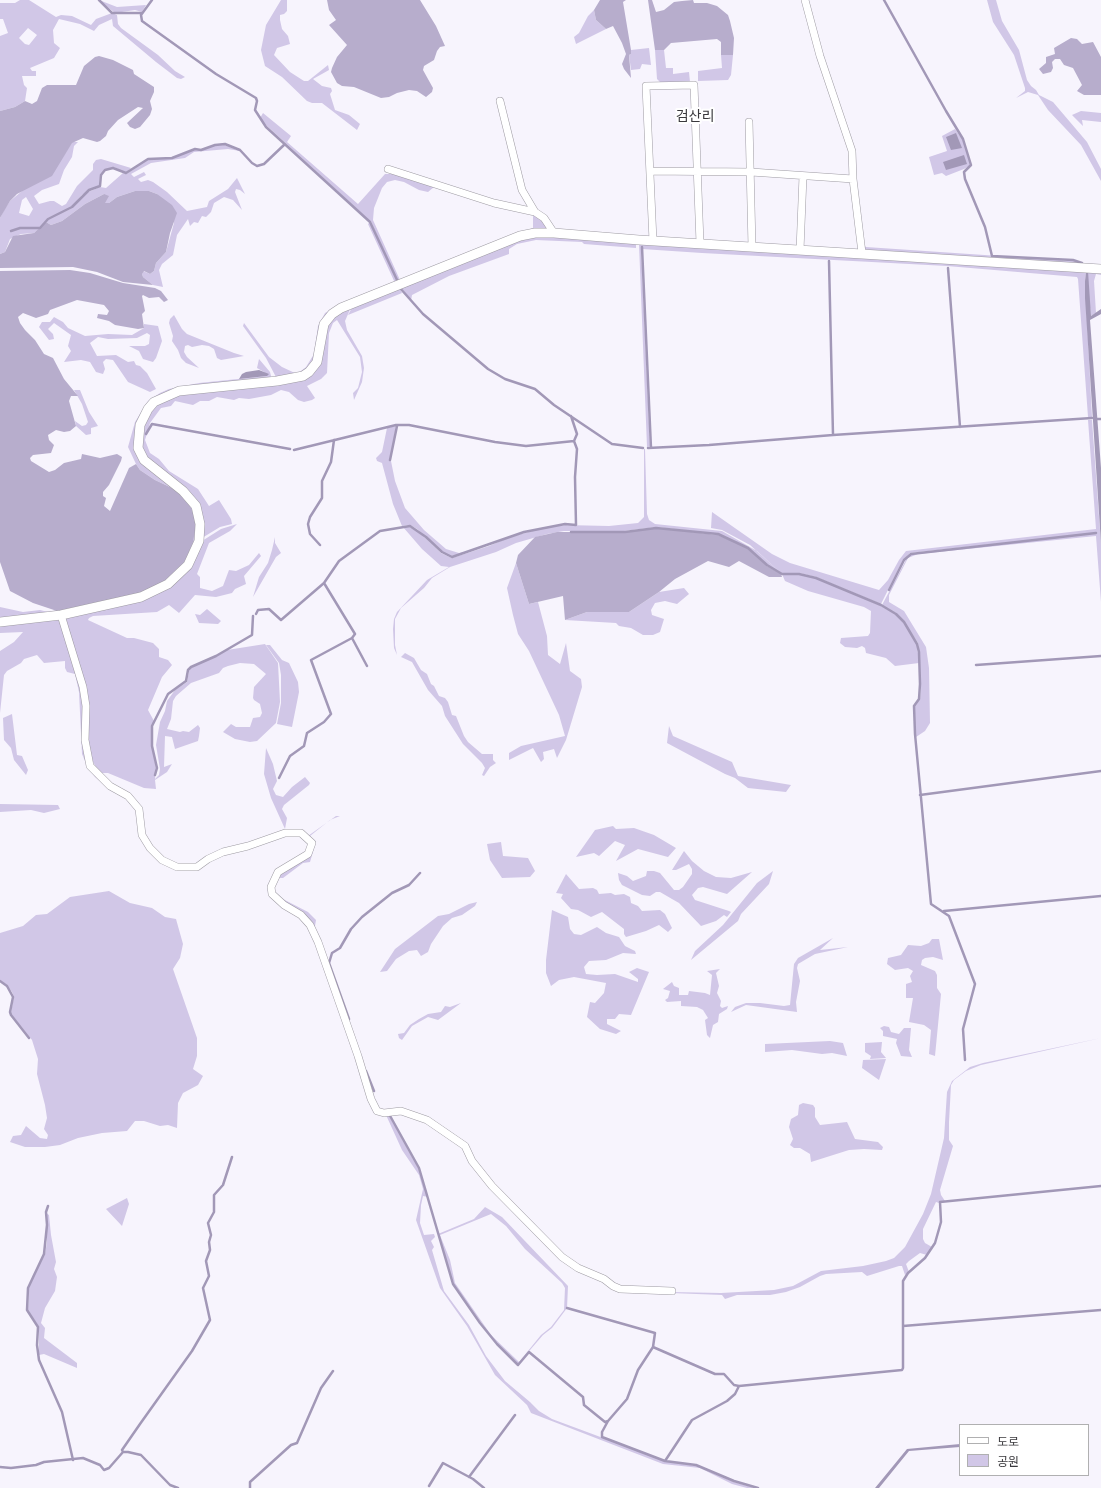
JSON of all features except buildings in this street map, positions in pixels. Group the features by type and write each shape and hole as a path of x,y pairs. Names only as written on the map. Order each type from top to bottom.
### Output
{"street":[{"path":"805,0 820,56 852,151 853,179 862,254"},
{"path":"653,241 646,86 694,85 699,171 700,243"},
{"path":"500,101 522,190 535,212"},
{"path":"749,122 752,247"},
{"path":"388,169 494,203 535,212 544,218 554,233"},
{"path":"650,171 751,172 853,179"},
{"path":"800,250 803,176"},
{"path":"0,622 61,615 150,594 175,578 193,557 199,541 200,531 200,517 196,506 183,491 144,460 138,448 140,425 148,409 154,402 179,391 277,381 302,376 309,372 317,362 324,324 332,314 341,308 515,238 535,233 554,233 653,241 1101,269"},
{"path":"61,615 86,706 85,740 90,766 110,786 128,796 139,809 142,835 150,848 162,860 177,867 197,867 222,852 248,846 285,833 301,833 312,843 308,854 278,872 271,887 272,894 280,902 301,915 310,926 318,942 358,1056 371,1099 377,1111 384,1113 401,1111 427,1120 466,1146 472,1161 496,1191 562,1257 578,1268 604,1279 612,1286 620,1290 672,1291"}],"green space":[{"path":"20,0 29,0 56,17 61,15 72,16 91,25 96,19 112,13 117,15 118,24 121,28 158,55 175,71 185,77 181,79 177,78 156,62 113,26 112,19 99,25 94,31 80,24 59,19 53,30 54,43 60,48 54,58 30,68 32,71 36,71 36,76 22,76 24,85 27,88 25,101 15,107 0,111 0,36 8,33 3,19 0,19 0,3 15,3","holes":["28,28 37,35 29,45 25,44 19,38"]},
{"path":"99,0 117,7 146,5 142,12 135,10 115,13"},
{"path":"281,0 287,0 287,11 280,15 280,20 282,29 288,36 290,44 277,48 274,55 290,72 304,81 308,81 328,65 329,70 313,79 322,86 331,88 332,91 330,94 335,110 349,115 360,124 357,130 322,103 312,103 307,101 282,77 265,66 261,50 266,25"},
{"path":"987,0 996,0 1002,21 1019,50 1027,80 1031,86 1039,95 1053,102 1087,142 1101,169 1101,181 1081,145 1048,110 1038,95 1028,92 1016,98 1025,91 1025,88 1014,55 993,22"},
{"path":"594,10 596,20 606,29 576,44 574,37 579,33 588,16"},
{"path":"649,48 651,65 642,64 640,69 631,70 629,55 631,54 631,50"},
{"path":"655,50 664,50 666,68 673,68 673,74 689,72 690,82 661,83 657,79"},
{"path":"721,55 733,55 731,75 728,80 698,81 698,71 722,68"},
{"path":"1081,111 1101,113 1101,122 1082,120 1083,126 1072,115"},
{"path":"263,113 291,136 287,142 358,204 385,174 394,174 434,187 428,192 419,190 404,182 395,180 387,182 382,188 374,208 373,220 400,280 533,228 533,215 541,218 546,226 546,229 334,310 315,358 307,371 298,373 306,367 314,354 318,326 325,313 341,304 395,283 368,224 370,222 398,282 371,222 267,126 260,118"},
{"path":"955,129 963,140 971,165 946,176 942,173 934,175 929,157 947,151 942,136"},
{"path":"72,142 78,142 74,146 72,157 64,170 59,184 42,190 34,196 39,204 54,201 62,206 66,204 77,186 93,170 93,164 96,160 101,159 131,168 126,173 114,167 105,170 100,178 99,186 82,195 72,207 48,218 40,227 20,227 8,232 20,228 40,228 34,233 21,234 10,239 5,252 0,254 0,218 4,210 10,201 62,158","holes":["26,197 33,209 29,216 19,213 22,200"]},
{"path":"216,145 225,145 240,151 228,149 194,152 185,158 151,163 131,174 134,177 144,172 146,175 138,179 141,182 148,180 153,182 167,192 187,211 207,207 209,201 228,189 237,178 245,194 236,189 235,192 242,210 233,200 224,197 214,203 211,212 206,217 202,216 198,223 194,222 190,226 188,219 177,235 173,255 162,264 159,270 163,287 153,285 143,277 142,274 143,271 150,274 154,271 156,263 166,252 174,223 157,194 149,191 135,191 117,197 109,203 105,203 104,194 85,204 62,221 51,225 46,222 50,218 70,209 88,192 100,187 106,188 123,173 126,174 148,159 172,158 195,149 202,150"},
{"path":"534,235 636,244 636,248 584,244 582,242 536,240 517,244 509,249 509,254 449,276 412,295 411,301 401,287"},
{"path":"639,244 1101,271 1101,275 1096,274 1094,281 1096,313 1091,316 1086,272 1085,281 1092,417 1088,417 1077,277 947,266 642,249 641,245 650,446 647,447"},
{"path":"863,245 866,247 1073,261 1083,264 863,250"},
{"path":"399,287 402,293 348,315 354,304"},
{"path":"352,305 345,321 347,330 362,356 364,368 362,382 354,400 353,393 358,388 362,372 360,357 337,320 333,323 329,333 327,373 321,379 307,386 315,398 312,400 304,402 298,400 289,392 281,390 271,395 249,399 239,398 234,400 217,397 209,401 200,401 193,405 175,401 171,406 161,408 150,423 145,440 150,453 159,459 169,471 198,489 209,506 219,500 231,519 232,524 220,527 202,538 202,518 146,458 139,437 153,407 167,397 311,372 326,323"},
{"path":"174,315 182,329 187,334 244,356 221,360 217,358 214,349 209,346 202,345 192,347 188,345 185,346 184,352 187,357 199,368 186,363 181,358 172,341 173,336 169,323 170,319"},
{"path":"54,317 63,322 68,328 85,336 108,334 132,335 144,328 144,324 158,326 162,341 153,362 143,359 139,351 129,346 145,346 149,344 150,335 147,333 137,338 108,339 98,337 90,343 97,356 116,355 128,362 134,361 136,365 140,366 147,373 156,389 150,392 128,382 113,360 106,359 103,362 105,369 103,374 96,372 90,362 81,360 64,362 71,351 68,346 71,335 54,323 48,329 53,334 54,339 49,340 39,327 42,322 50,322"},
{"path":"244,323 269,357 282,367 297,374 277,379 266,358 243,326"},
{"path":"259,359 270,372 270,378 165,392 136,430 135,444 192,505 198,534 186,563 144,594 61,612 0,620 0,607 23,612 40,610 48,612 147,591 174,489 155,480 140,470 136,464 128,447 135,422 148,401 169,389 199,383 267,376 264,372 257,368"},
{"path":"74,390 80,390 89,412 98,426 91,428 91,434 86,435 76,426 75,421 82,426 86,425 88,422 82,404"},
{"path":"1088,420 1092,420 1101,544 1101,602 1096,536 918,554 908,558 889,595 889,602 904,611 926,647 929,668 930,723 925,731 916,737 914,706 920,699 921,684 918,643 896,613 882,605 907,558 911,554 918,553 1096,533 910,553 903,560 881,604 816,577 799,573 782,574 750,545 722,530 711,528 712,512 772,554 790,563 879,590 888,580 899,560 906,551 1096,529"},
{"path":"396,426 390,461 395,481 405,508 424,530 446,549 459,553 474,550 448,556 417,529 410,525 402,526 393,504 382,463 377,461 376,458 382,452 387,428"},
{"path":"644,449 647,514 649,520 655,524 722,531 757,551 781,573 768,565 748,547 718,534 656,527 624,531 564,531 547,534 516,543 496,552 450,567 432,578 424,588 401,608 395,619 395,645 397,655 394,648 393,629 394,619 397,612 427,580 449,567 441,566 422,549 403,527 409,527 417,530 441,553 452,558 489,546 510,537 547,527 565,525 609,526 638,523 644,517"},
{"path":"237,524 230,531 209,543 197,574 200,577 200,588 212,591 223,586 229,570 236,571 249,565 259,553 261,556 244,576 246,584 235,589 232,593 216,597 195,595 179,613 169,605 157,612 93,616 88,620 127,638 134,638 153,643 159,649 159,657 168,660 172,665 162,677 148,710 154,721 152,726 152,746 156,768 155,779 159,775 160,769 156,745 160,722 165,711 167,701 175,690 187,682 191,668 227,650 265,644 278,663 280,702 276,723 257,741 250,742 235,739 223,732 231,724 236,727 250,727 253,718 260,717 262,713 260,704 253,698 254,687 266,674 254,664 240,663 228,666 223,668 219,673 191,683 176,696 173,701 171,719 167,729 180,732 189,732 198,725 200,728 199,736 198,741 175,749 172,737 165,736 164,767 172,764 167,772 155,780 156,789 144,788 108,773 99,773 89,754 87,709 65,619 167,588 202,541 221,529"},
{"path":"275,537 275,543 281,553 276,557 253,597 259,577 268,563"},
{"path":"516,563 529,604 538,602 547,636 548,655 560,664 566,643 570,671 581,679 582,687 566,740 557,758 554,749 543,752 544,759 541,762 533,748 509,760 509,753 521,746 565,736 559,715 529,651 518,634 507,588"},
{"path":"782,574 799,574 816,578 881,606 895,614 903,622 917,644 919,663 895,666 886,658 866,653 865,648 862,646 857,648 845,647 840,643 841,638 868,636 870,633 871,611 864,607 808,591 785,581"},
{"path":"684,588 689,594 677,604 665,601 655,603 651,610 652,615 664,619 660,632 653,635 643,635 631,628 619,626 616,623 565,620 587,612 629,612 659,592"},
{"path":"207,609 221,621 218,624 199,623 195,614 200,615"},
{"path":"58,620 61,623 80,686 83,705 85,754 112,791 95,777 88,768 82,754 79,692 75,674 67,672 65,668 65,661 44,663 37,655 24,659 21,663 7,671 4,675 0,713 0,651 14,642 23,632 0,633 0,625"},
{"path":"266,645 270,645 282,660 289,663 298,682 299,692 292,727 277,724 281,703 281,675 279,663"},
{"path":"405,653 414,658 421,670 427,674 431,684 434,686 439,696 445,698 448,702 452,715 456,716 468,742 482,754 493,754 493,760 496,763 490,767 484,776 482,775 485,768 482,763 463,744 445,716 442,706 428,690 412,662 401,657"},
{"path":"12,714 17,755 22,756 28,770 26,775 14,760 11,748 4,740 3,718"},
{"path":"669,726 673,736 732,762 738,776 791,785 786,792 748,788 735,778 667,743"},
{"path":"266,748 273,764 277,781 273,789 276,795 283,797 292,787 305,777 310,783 284,805 282,809 287,818 285,829 271,798 264,774"},
{"path":"0,804 58,805 60,809 44,813 31,810 0,812"},
{"path":"327,823 310,836 315,845 310,862 303,863 283,878 277,878 274,883 274,891 272,887 278,874 309,854 308,836"},
{"path":"613,826 616,829 634,828 654,835 676,848 668,857 638,849 616,861 625,845 615,841 599,856 594,853 576,857 595,830"},
{"path":"501,842 503,856 528,858 535,871 530,877 502,878 490,860 487,844"},
{"path":"684,851 692,861 704,871 716,877 731,878 752,872 727,894 703,887 698,888 692,895 695,900 731,912 727,917 724,915 716,921 701,926 679,903 660,892 656,892 650,896 642,895 622,885 619,880 618,873 627,876 633,881 646,876 647,871 654,871 660,873 674,890 679,890 683,887 692,874 692,869 689,864 676,870 672,870"},
{"path":"773,871 769,884 741,914 738,921 691,960 695,951 723,925 757,883"},
{"path":"566,874 579,889 593,888 597,890 599,894 624,894 630,897 631,903 638,906 642,911 660,910 665,914 672,928 668,932 659,925 626,937 624,934 624,929 602,912 591,917 578,910 571,909 561,898 563,894 556,893"},
{"path":"109,891 130,903 152,908 165,917 176,919 183,944 180,958 173,969 197,1038 197,1056 193,1069 203,1076 198,1085 183,1093 178,1103 177,1128 168,1125 160,1126 144,1121 135,1121 127,1131 102,1133 78,1138 60,1145 25,1147 10,1142 13,1136 21,1135 26,1126 40,1138 47,1139 48,1135 44,1129 47,1118 37,1074 38,1059 32,1040 12,1015 11,1012 14,997 12,992 7,985 0,980 0,933 23,926 36,915 47,914 70,897"},
{"path":"276,894 277,896 308,912 316,920 315,926 312,928 278,899"},
{"path":"477,902 475,906 462,915 452,918 443,926 431,944 428,952 421,956 417,950 409,951 396,959 387,971 380,972 395,949 438,916 449,914 469,904"},
{"path":"552,910 568,917 570,929 574,934 581,935 597,927 606,933 619,937 625,946 635,951 636,954 623,953 606,960 589,961 584,967 586,974 615,974 638,982 638,979 629,972 637,968 649,972 631,1015 619,1014 615,1019 607,1019 607,1024 621,1031 616,1034 600,1029 587,1017 590,1002 595,1003 604,993 606,983 574,977 559,980 551,986 546,973 546,960"},
{"path":"833,938 820,950 848,947 815,954 798,964 797,968 800,981 796,1002 797,1012 746,1005 731,1012 735,1007 746,1003 784,1006 790,1005 794,964 798,958"},
{"path":"932,939 939,939 943,960 933,957 925,958 922,960 921,965 935,971 937,975 937,988 941,994 935,1056 929,1054 931,1030 924,1025 909,1022 913,998 906,998 906,984 912,982 910,976 913,971 908,968 895,970 887,964 888,958 901,955 908,945 921,946 929,943"},
{"path":"720,969 716,973 719,986 717,993 721,1001 720,1006 722,1008 728,1006 727,1009 719,1014 718,1022 713,1025 710,1038 707,1035 705,1020 708,1018 703,1010 697,1007 681,1006 681,1001 667,1002 665,1000 668,998 670,991 663,989 672,982 674,986 679,988 679,995 688,995 689,991 710,995 712,975 707,971"},
{"path":"461,1003 438,1020 428,1017 412,1026 402,1040 399,1038 398,1034 404,1033 410,1025 419,1019 428,1014 441,1012 445,1006 450,1007"},
{"path":"884,1026 889,1027 891,1032 899,1034 904,1028 911,1028 909,1050 912,1057 901,1056 896,1043 897,1039 883,1036 883,1031 880,1028"},
{"path":"1101,1038 981,1065 966,1071 954,1080 951,1085 949,1122 949,1140 953,1146 940,1190 945,1201 939,1203 936,1202 923,1229 923,1239 925,1243 932,1247 929,1253 927,1255 920,1253 909,1261 906,1264 909,1272 905,1275 902,1266 867,1276 862,1272 826,1274 786,1292 770,1295 737,1295 725,1299 722,1295 620,1291 721,1293 774,1290 793,1286 821,1271 863,1266 894,1258 905,1247 923,1214 931,1194 944,1138 947,1092 952,1081 970,1067 983,1063"},
{"path":"830,1041 843,1043 847,1056 832,1053 822,1054 792,1050 765,1052 765,1044"},
{"path":"882,1042 881,1052 886,1058 870,1059 871,1056 865,1052 865,1043"},
{"path":"886,1059 879,1080 862,1068 863,1060"},
{"path":"803,1103 813,1105 815,1108 815,1117 820,1125 847,1122 855,1139 878,1142 883,1147 882,1150 849,1150 811,1162 810,1154 800,1148 794,1148 790,1145 793,1139 789,1127 791,1119 798,1115 799,1105"},
{"path":"388,1114 418,1168 428,1197 423,1196 420,1223 424,1235 434,1234 435,1237 431,1241 434,1247 432,1250 444,1291 469,1325 486,1356 505,1381 539,1411 552,1419 665,1461 696,1466 734,1482 755,1488 747,1488 732,1484 700,1468 663,1464 531,1413 527,1405 495,1375 467,1326 440,1288 416,1220 423,1189 419,1175 402,1150 386,1115"},
{"path":"127,1198 129,1204 122,1226 106,1209"},
{"path":"485,1207 502,1217 568,1286 567,1308 552,1328 543,1335 518,1364 490,1335 454,1284 438,1234 474,1219","holes":["491,1214 506,1226 525,1249 562,1283 565,1288 564,1310 551,1327 541,1335 519,1362 491,1335 455,1283 450,1260 440,1235"]},
{"path":"46,1213 49,1215 56,1262 54,1269 57,1277 55,1291 45,1308 41,1323 45,1328 44,1338 77,1363 77,1368 44,1354 39,1355 39,1327 28,1310 29,1288 33,1275 45,1254 47,1242"}],"shaded area":[{"path":"327,0 420,0 436,26 445,46 440,47 434,60 424,66 423,70 433,88 432,92 426,97 417,91 409,90 389,97 381,98 354,87 342,86 337,83 331,72 332,68 337,57 347,45 329,25 336,20 329,10"},
{"path":"600,0 626,0 623,2 631,50 631,54 629,55 631,78 622,64 626,54 613,26 606,29 596,20 594,10"},
{"path":"648,0 652,0 656,12 664,10 674,2 682,1 693,0 694,3 707,3 717,6 728,15 730,21 734,38 733,55 721,55 721,42 717,39 671,43 664,50 655,50"},
{"path":"1071,38 1077,39 1082,44 1093,42 1101,57 1101,95 1084,95 1077,91 1082,85 1073,68 1064,65 1060,59 1055,59 1052,62 1053,68 1051,72 1043,74 1039,69 1046,63 1046,57 1055,54 1054,48"},
{"path":"99,56 113,60 133,70 134,74 154,87 154,92 150,101 152,109 150,115 140,127 135,129 130,127 127,123 143,108 138,107 118,120 108,131 106,136 100,141 97,142 83,138 72,143 52,176 17,194 10,201 0,218 0,111 15,107 25,101 32,104 37,101 42,88 47,85 76,85 84,66 95,57"},
{"path":"956,133 962,148 951,150 946,137"},
{"path":"964,155 967,164 946,170 943,162"},
{"path":"135,191 149,191 157,194 172,205 177,213 170,233 166,252 156,263 154,271 150,274 144,271 142,274 143,277 153,285 123,282 97,272 73,267 0,268 0,254 5,252 13,236 34,233 46,222 51,225 62,221 85,204 104,194 109,196 105,203 109,203 117,197"},
{"path":"70,270 90,273 123,283 155,288 161,291 168,300 164,302 159,297 149,298 143,295 145,311 142,314 144,328 138,329 115,325 109,321 97,318 98,314 107,315 109,311 104,305 77,300 50,310 48,314 36,318 23,313 18,317 20,323 35,340 44,354 53,358 64,379 78,396 71,396 69,401 76,426 70,431 64,432 56,430 48,435 49,440 54,445 51,453 33,455 30,458 31,461 49,472 55,470 64,463 81,459 82,454 100,458 117,454 122,457 121,461 109,485 103,492 103,496 106,498 104,506 110,511 129,468 136,464 140,470 155,480 174,489 188,502 195,517 196,524 193,542 183,564 168,579 147,591 57,611 33,603 10,591 0,562 0,271"},
{"path":"1088,271 1091,316 1101,309 1101,314 1090,320 1101,468 1101,544 1085,298 1086,272"},
{"path":"259,370 269,374 267,376 239,379 242,374 246,372"},
{"path":"656,528 718,535 748,548 767,566 781,574 782,577 769,577 739,561 729,567 708,561 675,579 659,592 629,612 587,612 565,620 563,596 529,604 516,563 518,555 535,537 557,532 625,532"},
{"path":"959,1444 959,1447 909,1451 879,1488 875,1488 907,1449"}],"waterway":[{"path":"99,0 112,13 142,13"},
{"path":"152,0 141,15 142,21 216,74 256,98 257,101 255,110 266,127 370,222 398,282"},
{"path":"884,0 963,139 971,165 964,172 965,179 985,227 992,256 1073,260 1082,263"},
{"path":"11,231 20,228 40,228 48,219 72,207 89,190 100,186 101,175 105,170 113,168 126,173 148,159 172,158 195,149 201,150 215,145 225,144 240,150 252,163 257,166 264,164 285,144"},
{"path":"642,247 651,448"},
{"path":"829,261 833,435"},
{"path":"948,268 960,427"},
{"path":"400,288 423,314 488,369 505,379 535,389 554,405 612,444 643,448"},
{"path":"256,614 258,610 269,609 281,620 324,583 339,561 380,531 410,526 426,537 442,552 452,557 524,532 565,524 576,525 575,477 577,449 574,441 577,434 571,416"},
{"path":"648,448 1092,418"},
{"path":"146,434 152,424 290,449"},
{"path":"294,450 396,425 409,425 495,442 526,446 574,441"},
{"path":"390,460 397,426"},
{"path":"320,545 310,534 308,524 310,517 322,498 322,481 331,462 334,440"},
{"path":"571,532 625,532 656,528 718,534 748,548 767,565 782,574 799,574 816,578 881,605 896,614 904,622 917,644 919,652 920,684 919,699 914,706 915,734 931,904 949,916 975,984 963,1029 965,1060"},
{"path":"889,590 904,560 911,554 1096,533"},
{"path":"279,778 290,756 304,746 307,733 324,722 331,714 311,660 352,638 355,634 324,583"},
{"path":"155,775 157,768 152,746 152,726 168,694 186,681 188,670 191,667 216,656 252,635 253,616"},
{"path":"352,638 367,666"},
{"path":"976,665 1101,656"},
{"path":"920,795 1101,771"},
{"path":"349,1019 329,963 332,953 340,948 351,929 362,917 392,893 409,885 420,873"},
{"path":"944,911 1101,896"},
{"path":"0,981 7,986 13,997 10,1012 11,1015 29,1038"},
{"path":"366,1071 374,1091"},
{"path":"389,1114 419,1168 453,1284 480,1323 497,1344 518,1365 529,1352 583,1397 584,1405 605,1422 608,1421 627,1399 638,1370 653,1347 655,1333 567,1308"},
{"path":"123,1452 122,1450 192,1351 210,1320 203,1288 209,1276 206,1261 210,1250 209,1242 211,1235 208,1223 214,1212 214,1195 223,1185 232,1157"},
{"path":"653,1347 715,1374 724,1374 734,1385 739,1386 902,1370 903,1281 908,1273 925,1258 935,1243 941,1222 940,1202 1101,1186"},
{"path":"48,1206 46,1212 47,1225 44,1254 28,1288 27,1310 38,1327 37,1345 39,1360 62,1412 73,1460"},
{"path":"903,1326 1101,1310"},
{"path":"250,1488 250,1482 291,1445 297,1443 321,1388 333,1371"},
{"path":"665,1461 692,1420 727,1401 735,1394 739,1386"},
{"path":"469,1477 515,1415"},
{"path":"608,1421 602,1432 602,1437 665,1461 696,1465 734,1481 758,1488"},
{"path":"0,1467 11,1468 36,1465 44,1462 83,1458 100,1465 104,1470 109,1468 123,1452 128,1452 141,1455 170,1485 178,1488"},
{"path":"429,1486 443,1463 473,1479 484,1488"}],"district":[{"name":"검산리","path":"695,117"}]}
